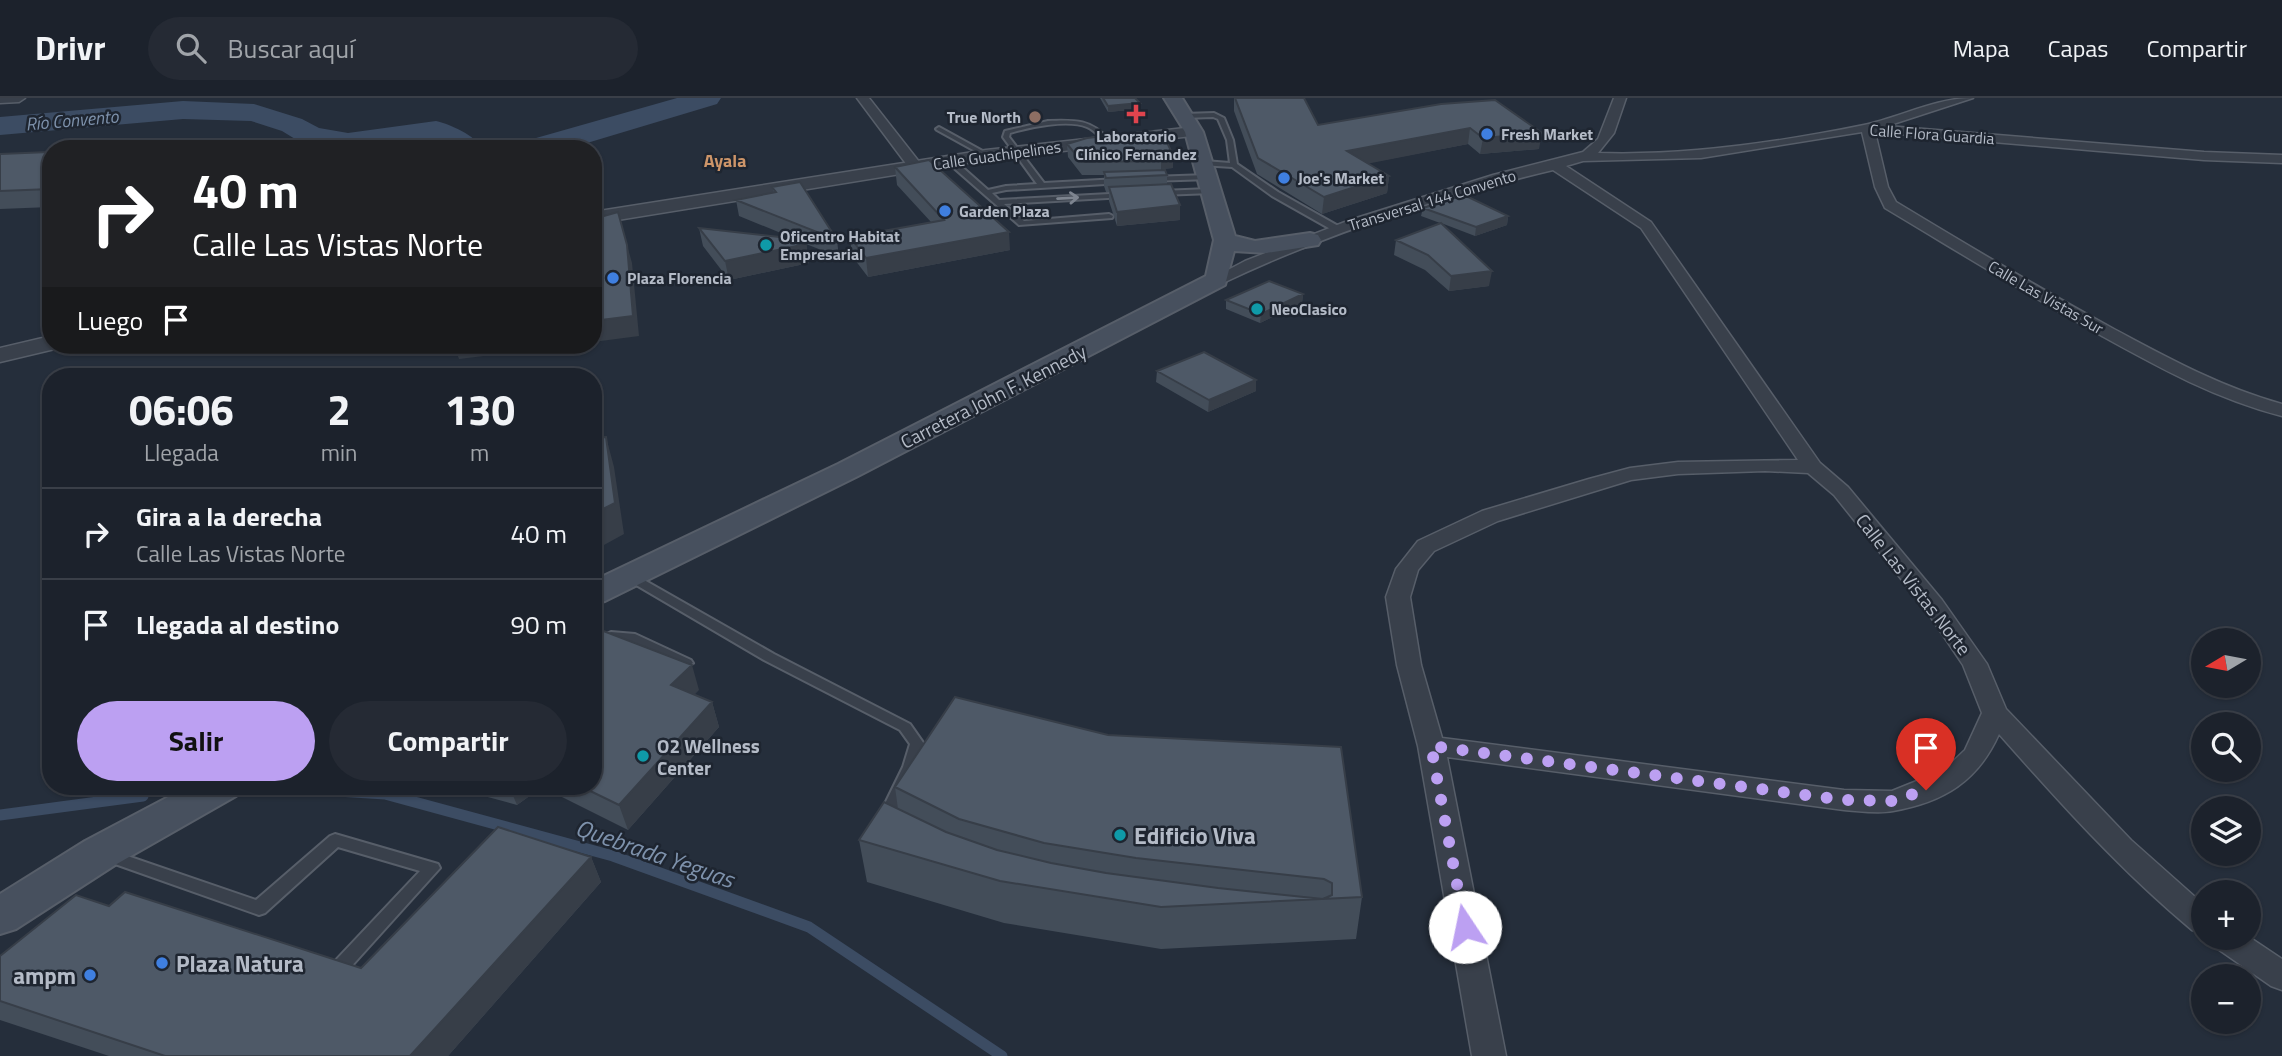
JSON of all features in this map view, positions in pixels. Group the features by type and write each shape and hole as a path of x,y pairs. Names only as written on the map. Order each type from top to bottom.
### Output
{"main road":[{"path":"1184,115 1225,240 1217,280"},
{"path":"1225,240 1233,244 1256,247 1310,240"},
{"name":"Carretera John F. Kennedy","path":"602,589 848,470 1217,280"},
{"path":"0,916 100,853 206,795"}],"street":[{"path":"0,99 33,98"},
{"path":"863,98 915,166"},
{"name":"Transversal 144 Convento","path":"1217,280 1256,261 1337,229 1511,174 1583,157 1601,143 1620,98"},
{"path":"1867,128 1967,98"},
{"name":"Calle Guachipelines","path":"602,216 992,155 1021,157 1106,140 1184,115"},
{"name":"Calle Flora Guardia","path":"1583,157 1654,157 1733,150 1867,128 2204,156 2282,159"},
{"name":"Calle Las Vistas Sur","path":"1867,128 1875,146 1880,189 1891,205 2045,298 2191,378 2237,397 2282,410"},
{"path":"1601,143 1616,151 1654,157"},
{"name":"Calle Las Vistas Norte","path":"1553,164 1646,225 1813,467 1842,491 1934,605 1975,664 1995,713"},
{"path":"0,355 42,345"},
{"path":"1489,1056 1431,746 1409,665 1398,597 1407,569 1426,545 1490,516 1630,474 1678,468 1765,465 1813,467"},
{"path":"1431,746 1844,800 1892,801 1954,777 1976,755 1995,713 2122,851 2191,912"},
{"path":"2244,950 2282,976"}],"lane":[{"path":"1184,115 1214,115 1221,118 1230,140 1234,164 1275,194 1337,229"},
{"path":"939,129 992,155"},
{"path":"1021,157 1042,186"},
{"path":"950,161 1022,223 1109,216"},
{"path":"1153,194 1206,177 1234,164"},
{"path":"1142,180 1206,177"},
{"path":"988,192 1129,180"},
{"path":"999,202 1139,194"},
{"path":"630,575 769,657 905,727 917,744 910,767 890,806 884,824 887,831"},
{"path":"602,640 611,636 630,637 687,663"},
{"path":"100,853 259,908 335,839 432,868 342,965"}],"building":[{"path":"1103,98 1135,98 1140,103 1108,106"},
{"path":"1235,98 1304,98 1318,125 1441,104 1495,100 1542,133 1483,138 1470,128 1347,151 1389,176 1324,197 1258,158"},
{"path":"1150,131 1163,134 1173,155 1159,156 1161,161 1082,162 1067,144 1087,138"},
{"path":"42,152 42,189 0,191 0,154"},
{"path":"929,160 1009,232 866,258 850,237 944,220 895,167"},
{"path":"1165,170 1167,175 1106,178 1104,172"},
{"path":"800,182 837,240 736,200 776,192 772,187"},
{"path":"1171,184 1180,205 1117,212 1109,187"},
{"path":"1464,195 1508,216 1476,227 1423,208"},
{"path":"618,212 627,245 633,316 602,320 602,216"},
{"path":"1441,223 1492,271 1451,276 1428,255 1396,240"},
{"path":"699,228 806,240 806,244 725,261"},
{"path":"1269,281 1303,294 1261,314 1226,300"},
{"path":"1204,352 1256,380 1209,400 1157,371"},
{"path":"602,437 606,437 615,503 602,510"},
{"path":"602,630 692,665 671,685 712,702 619,805 598,795 602,795"},
{"path":"955,697 1108,735 1341,747 1362,897 1323,899 1332,895 1332,883 1324,879 1136,858 1044,843 959,819 895,787"},
{"path":"884,802 946,832 997,850 1051,863 1218,888 1323,899 1161,907 1000,881 859,840"},
{"name":"Plaza Natura","path":"498,827 591,857 410,1056 165,1056 0,1001 0,956 76,895 109,906 125,892 361,968"}],"waterway":[{"name":"Río Convento","path":"564,140 707,98"},
{"name":"Río Convento","path":"0,126 183,110 254,113 292,125 311,136 336,140"},
{"name":"Río Convento","path":"363,140 436,130 453,140"},
{"name":"Quebrada Yeguas","path":"389,795 613,856 809,927 1002,1056"},
{"name":"Quebrada Yeguas","path":"0,815 143,796"}],"place":[{"name":"Laboratorio Clínico Fernandez","path":"1136,114"},
{"name":"True North","path":"1035,117"},
{"name":"Fresh Market","path":"1487,134"},
{"name":"Joe's Market","path":"1284,178"},
{"name":"Garden Plaza","path":"945,211"},
{"name":"Oficentro Habitat Empresarial","path":"766,245"},
{"name":"Plaza Florencia","path":"613,278"},
{"name":"NeoClasico","path":"1257,309"},
{"name":"O2 Wellness Center","path":"643,756"},
{"name":"Edificio Viva","path":"1120,835"},
{"name":"Plaza Natura","path":"162,963"},
{"name":"ampm","path":"90,975"}],"district":[{"name":"Ayala","path":"725,160"}],"route":[{"path":"1465,927 1431,746 1844,800 1892,801 1926,790"}]}
